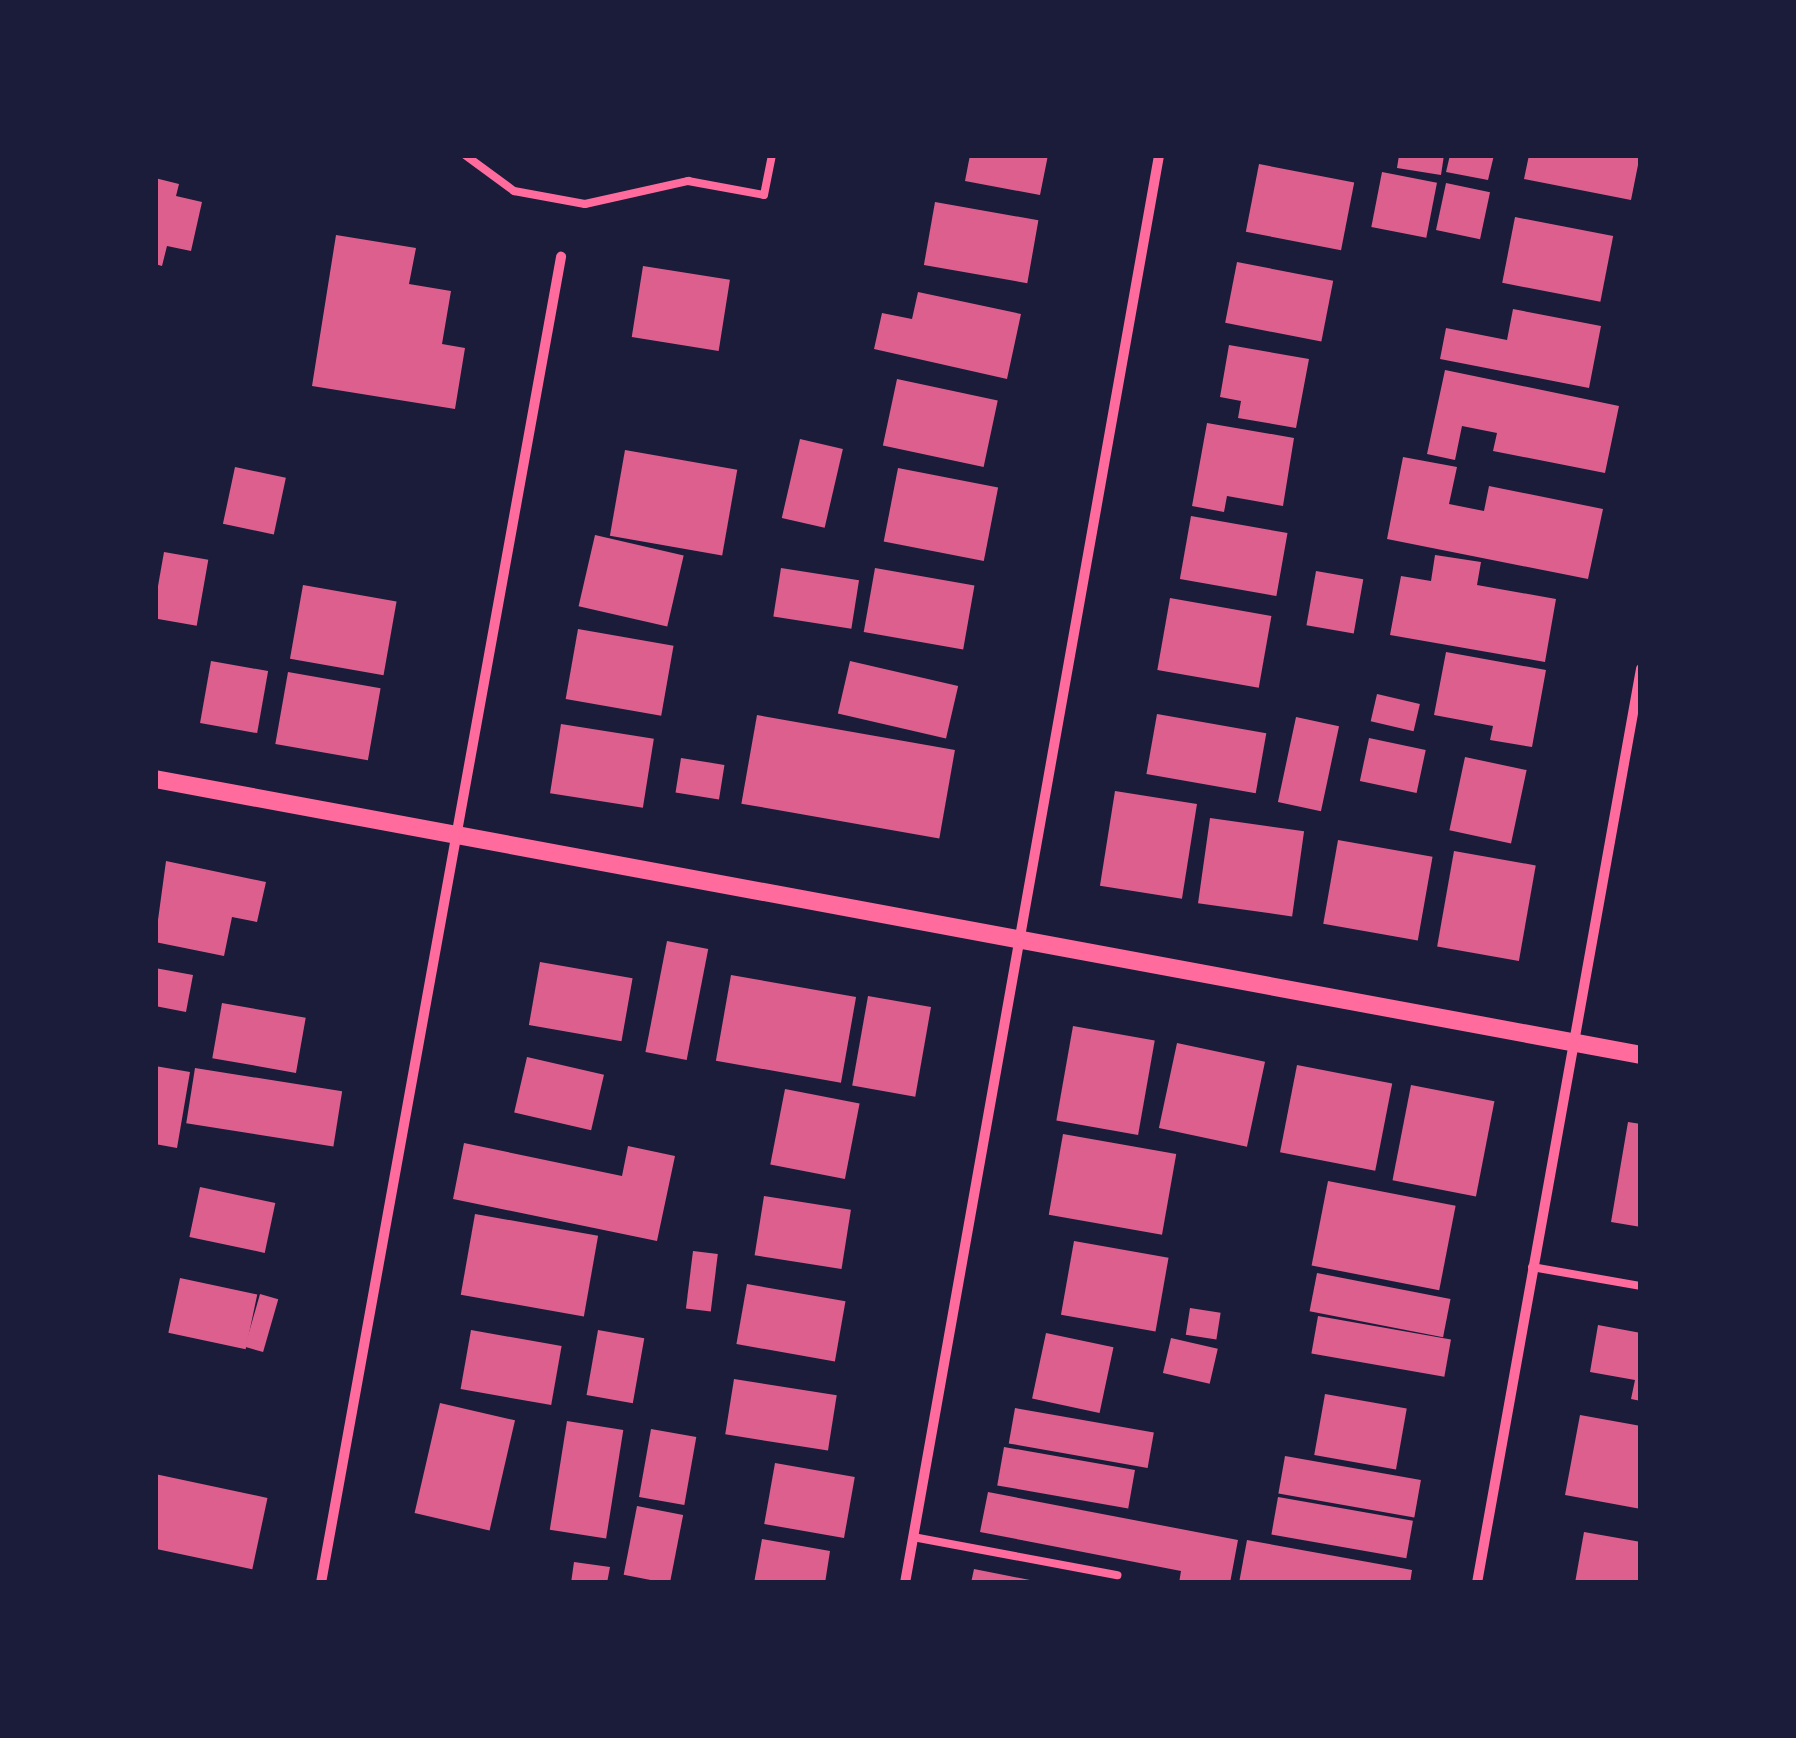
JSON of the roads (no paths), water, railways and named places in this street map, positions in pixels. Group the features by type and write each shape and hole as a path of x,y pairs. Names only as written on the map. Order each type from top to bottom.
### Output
{"street":[{"path":"905,1583 1160,155"},
{"path":"321,1583 561,257"},
{"path":"1477,1583 1641,668"},
{"path":"155,779 1641,1055"}],"lane":[{"path":"465,155 514,191 586,204 688,181 764,195 772,155"},
{"path":"1532,1267 1641,1286"},
{"path":"913,1538 1117,1575"}]}
